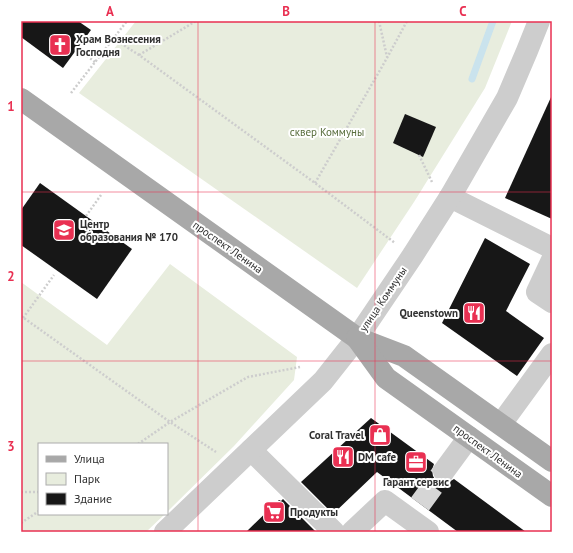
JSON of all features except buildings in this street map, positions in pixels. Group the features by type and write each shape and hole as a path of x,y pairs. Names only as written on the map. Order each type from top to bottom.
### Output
{"main road":[{"name":"проспект Ленина","path":"21,99 356,338 404,356 552,461"},
{"name":"проспект Ленина","path":"356,338 386,378 552,496"}],"street":[{"name":"улица Коммуны","path":"165,532 323,381 356,338 413,255 443,193 507,98 528,51 539,21"},
{"path":"443,193 552,248"},
{"path":"552,260 537,292 552,302"},
{"path":"501,424 552,354"},
{"path":"444,471 469,437"},
{"path":"243,457 334,532"},
{"path":"352,532 385,501 415,511 428,532"}],"path":[{"path":"71,93 127,21"},
{"path":"139,55 196,21"},
{"path":"379,21 387,58"},
{"path":"315,183 407,21"},
{"path":"114,39 139,55 315,183 398,246"},
{"path":"87,56 95,62"},
{"path":"419,155 443,193"},
{"path":"86,216 101,195"},
{"path":"54,275 22,317 170,422 243,457"},
{"path":"139,443 170,422 248,378 300,367"},
{"path":"21,492 38,492"},
{"path":"21,523 38,512"}],"green space":[{"name":"сквер Коммуны","path":"136,21 512,21 485,88 414,202 357,288 79,93"},
{"path":"170,264 297,357 294,380 234,446 168,511 168,443 38,443 38,515 164,515 146,532 21,532 21,282 107,345"}],"waterway":[{"path":"472,79 493,21"}],"tunnel":[{"path":"420,504 444,471"}],"place":[{"name":"Храм Вознесения Господня","path":"60,45"},
{"name":"Центр образования № 170","path":"64,230"},
{"name":"Queenstown","path":"474,313"},
{"name":"Coral Travel","path":"380,435"},
{"name":"DM cafe","path":"343,457"},
{"name":"Гарант сервис","path":"416,462"},
{"name":"Продукты","path":"274,512"}]}
